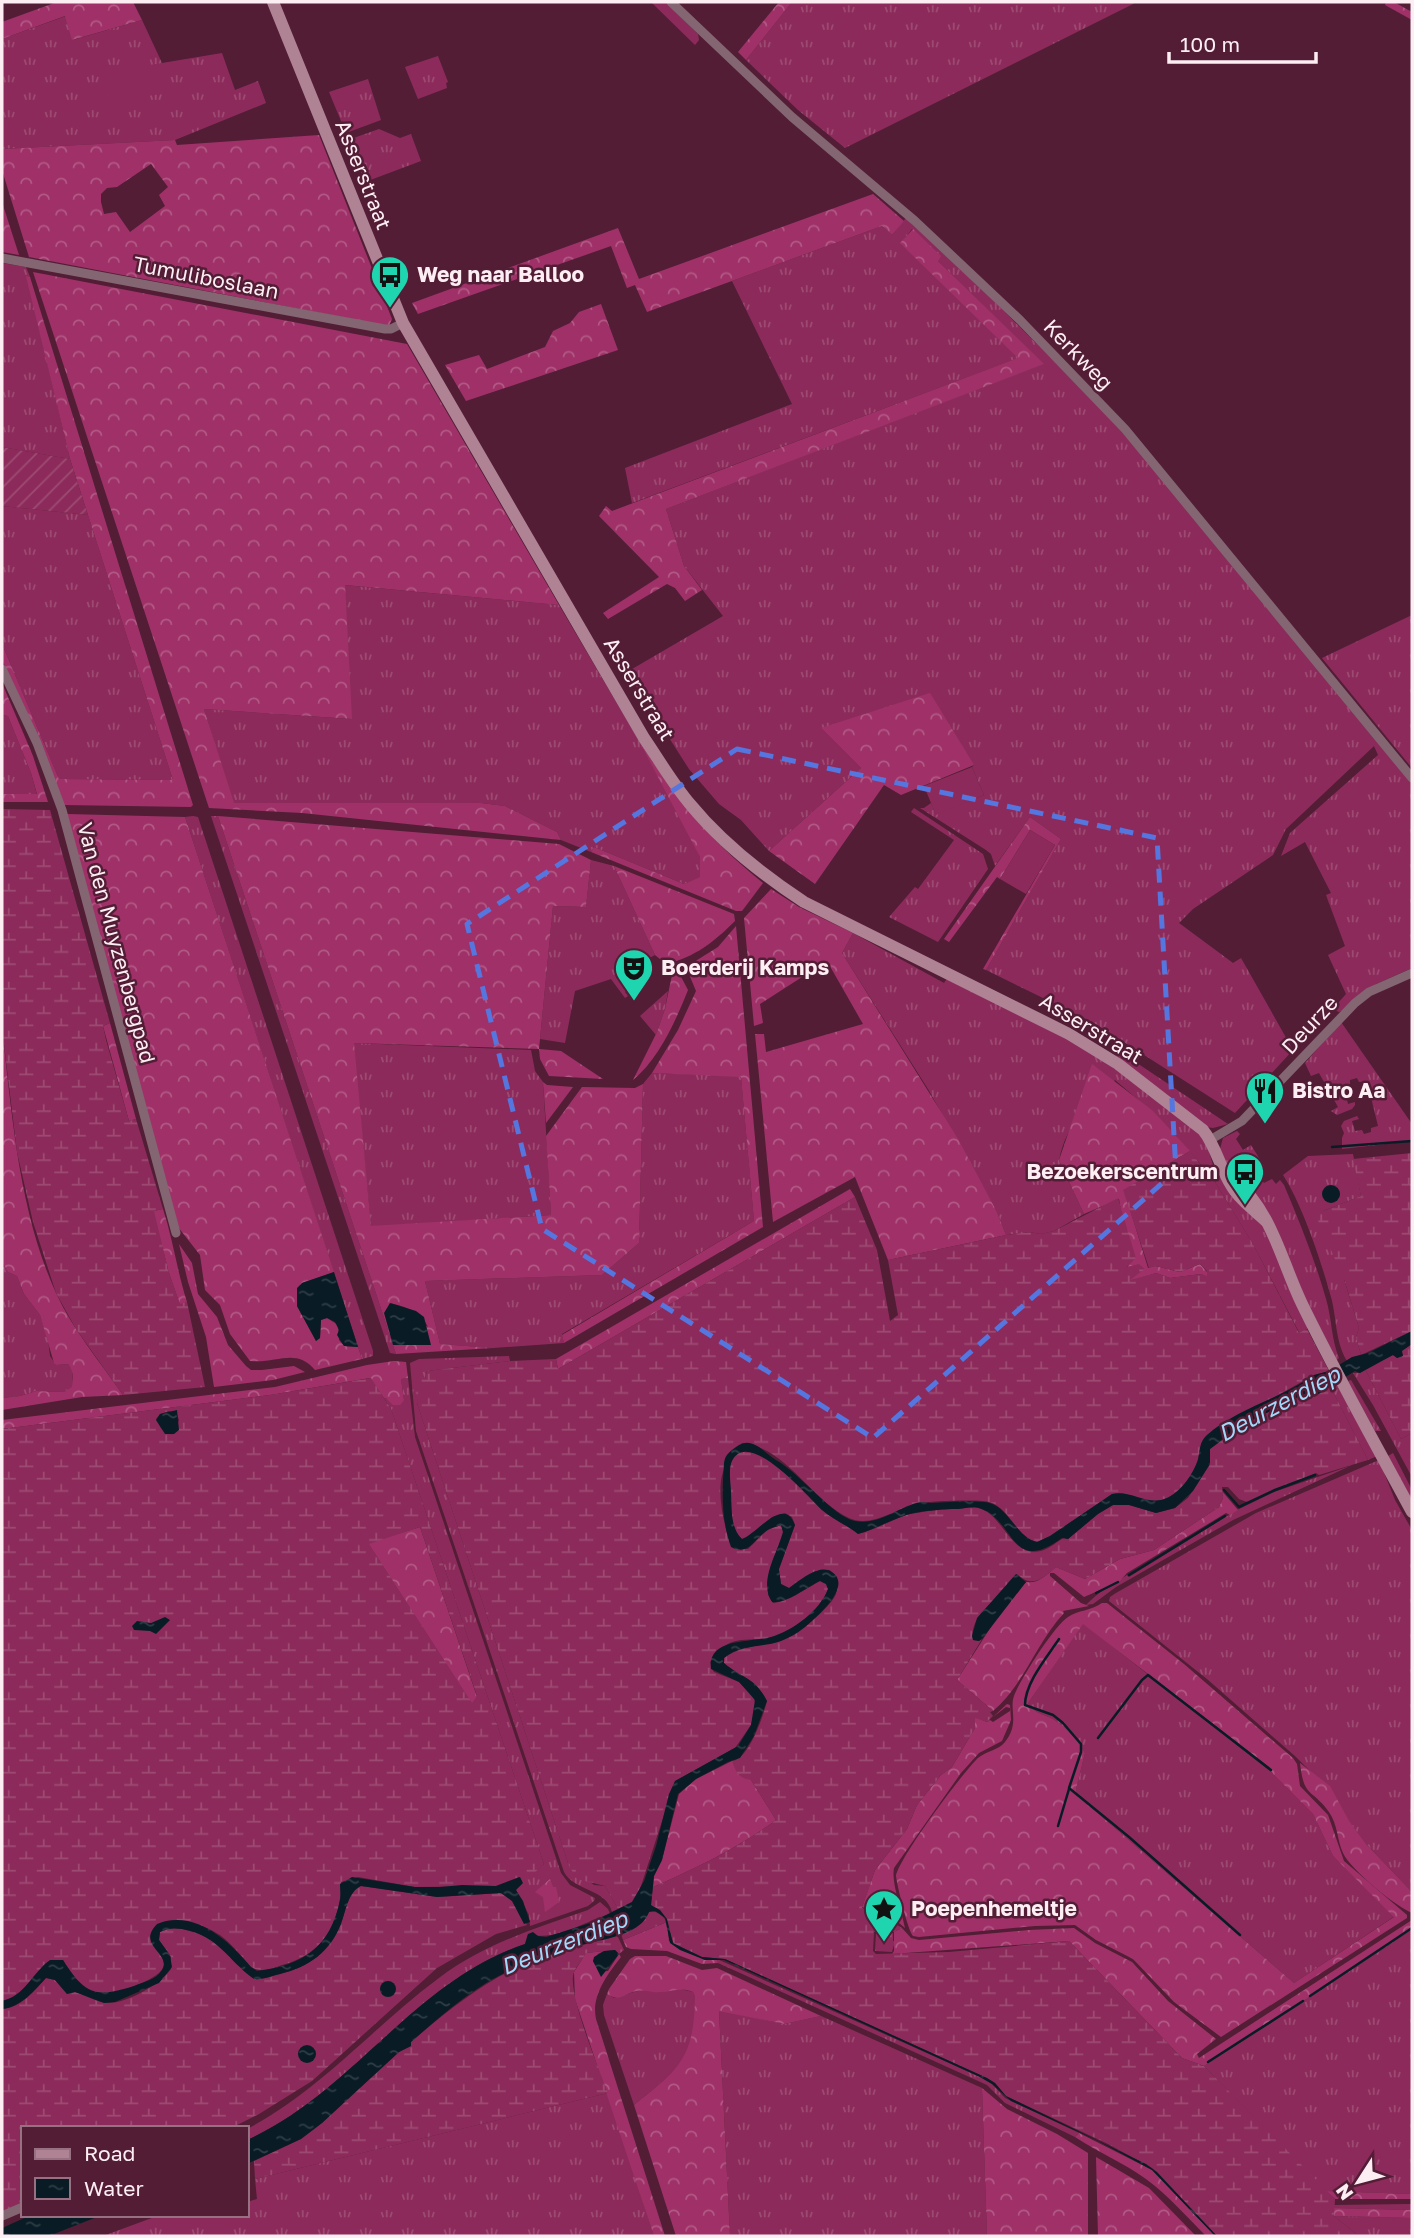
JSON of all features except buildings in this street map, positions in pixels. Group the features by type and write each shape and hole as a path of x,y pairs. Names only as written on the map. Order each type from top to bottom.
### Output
{"main road":[{"name":"Asserstraat","path":"273,2 403,323 645,738 689,803 773,881 804,902 1069,1034 1118,1064 1203,1130 1223,1170 1257,1203 1282,1250 1301,1302 1412,1513"}],"street":[{"name":"Kerkweg","path":"671,2 792,117 915,220 1020,320 1125,429 1412,778"},
{"name":"Tumuliboslaan","path":"2,258 385,329 403,323"},
{"name":"Van den Muyzenbergpad","path":"2,669 37,743 62,810 176,1233"},
{"name":"Deurze","path":"1210,1140 1242,1121 1355,1003 1369,992 1412,973"},
{"path":"2,2216 21,2208"}],"highlighted area":[{"path":"737,749 1157,838 1176,1171 873,1438 542,1229 467,924"}],"green space":[{"path":"57,2 133,2 142,20 72,40 65,16 2,39 2,22"},
{"path":"651,2 666,2 698,34 699,40 695,45"},
{"path":"779,2 792,2 746,60 738,52"},
{"path":"792,2 1137,2 845,148 798,110 746,60"},
{"path":"1386,2 1394,2 1412,12 1412,20 1385,5"},
{"path":"66,16 73,40 142,20 162,63 222,53 235,90 258,81 266,103 175,140 2,149 2,39"},
{"path":"438,56 448,82 447,88 418,99 405,67"},
{"path":"162,63 167,93 109,102 104,73"},
{"path":"368,79 381,120 346,133 329,92"},
{"path":"379,129 400,138 411,134 421,161 365,182 348,140"},
{"path":"319,135 392,319 389,326 29,257 2,170 2,149 175,140 177,145","holes":["151,164 168,187 159,195 165,206 130,232 116,212 104,214 101,194 107,188 117,187"]},
{"path":"873,194 904,221 892,235 882,226 647,312 635,285 627,288 611,246 418,314 412,303 618,228 639,279"},
{"path":"2,202 19,255 2,252"},
{"path":"906,218 1002,309 1121,429 1412,781 1412,968 1376,984 1344,1010 1339,1012 1333,1009 1346,994 1328,955 1345,946 1326,895 1331,893 1305,842 1281,856 1290,833 1378,755 1374,746 1286,829 1273,855 1193,909 1179,923 1233,963 1241,958 1293,1050 1235,1113 1094,1023 986,970 1061,839 1030,817 995,866 991,854 986,850 920,808 931,803 936,814 984,795 972,767 974,765 821,728 861,768 769,851 741,820 719,804 689,769 627,672 723,616 684,566 666,509 1043,364 937,260 940,256 912,229 901,243 1019,358 632,503 625,468 792,404 732,281 882,226 892,235"},
{"path":"913,229 941,256 938,261 1044,364 666,509 684,566 702,590 685,601 675,588 667,584 608,619 603,613 659,577 599,516 606,506 612,511 1018,358 900,243"},
{"path":"2,263 26,267 30,277 27,277 70,459 2,447"},
{"path":"33,272 407,344 559,605 345,585 352,719 204,709 234,803 481,803 505,806 557,832 561,840 302,813 209,808"},
{"path":"26,276 30,277 193,805 191,807 64,805 34,727 2,660 2,644 59,779 173,780 70,459"},
{"path":"601,304 618,350 466,401 445,365 479,355 487,369 545,347 553,331 570,323 579,312"},
{"path":"2,447 70,459 88,515 2,506"},
{"path":"2,506 88,515 173,780 59,779 2,644"},
{"path":"344,585 559,605 638,739 688,831 700,857 701,877 684,884 594,847 591,852 561,840 557,832 505,806 481,803 233,803 204,709 351,719"},
{"path":"1412,615 1412,768 1322,658"},
{"path":"2,683 33,756 48,802 2,802 2,794 37,794 8,716 2,715"},
{"path":"930,693 974,765 901,795 884,785 815,884 769,851 861,768 821,728"},
{"path":"2,715 8,716 37,795 2,794"},
{"path":"638,739 694,817 763,883 742,911 736,911 591,852 594,847 684,884 700,877 700,857"},
{"path":"972,767 984,795 936,815 924,786"},
{"path":"914,808 983,854 988,869 938,942 889,917 915,887 918,889 954,840 911,812"},
{"path":"2,809 50,810 110,1023 103,1026 106,1040 129,1121 136,1119 163,1209 154,1211 169,1273 180,1304 187,1302 205,1387 123,1395 76,1329 56,1293 33,1222 17,1152 2,1028"},
{"path":"67,814 185,817 334,1272 302,1283 297,1306 316,1341 320,1338 321,1320 327,1318 338,1325 339,1340 344,1346 358,1347 362,1359 315,1370 308,1363 293,1358 250,1361 230,1334 220,1305 205,1290 200,1255 178,1227"},
{"path":"211,816 218,816 396,1354 390,1353"},
{"path":"218,816 559,844 591,860 586,907 553,906 539,1049 354,1043 371,1226 551,1215 546,1136 582,1087 635,1088 643,1084 639,1243 602,1275 425,1281 440,1344 493,1348 396,1354","holes":["390,1303 417,1313 428,1327"]},
{"path":"185,817 198,817 373,1356 362,1359"},
{"path":"1030,817 1061,839 986,970 983,969 1055,845 1030,830 1000,879 997,877 949,942 944,939"},
{"path":"1030,830 1055,845 1026,894 1000,879"},
{"path":"591,860 614,866 655,955 640,963 644,969 625,992 628,996 625,998 611,979 575,991 565,1043 540,1039 553,906 586,907"},
{"path":"614,866 734,914 735,921 704,948 666,964 655,955"},
{"path":"771,889 799,907 853,933 842,953 958,1139 997,1212 1006,1235 888,1260 855,1177 773,1222 755,1034 764,1034 766,1052 863,1024 827,961 760,1004 763,1023 754,1026 744,918"},
{"path":"736,926 763,1227 564,1343 562,1335 754,1221 741,1077 652,1073 678,1030 696,991 686,967 718,947"},
{"path":"853,933 944,983 948,977 1033,1019 1104,1060 1200,1134 1207,1144 1214,1169 1208,1173 1164,1124 1115,1080 1073,1124 1059,1160 1084,1214 1054,1231 1006,1235 997,1212 928,1089 842,953"},
{"path":"678,971 688,990 659,1050 633,1080 657,1032 672,975"},
{"path":"668,991 665,1009 656,1035 640,1016"},
{"path":"1341,1022 1412,1124 1412,1141 1342,1149 1344,1133 1341,1126 1344,1121 1357,1116 1359,1119 1352,1121 1355,1131 1362,1130 1364,1134 1378,1126 1367,1081 1359,1082 1357,1078 1344,1086 1348,1104 1355,1102 1355,1105 1337,1115 1331,1111 1338,1107 1319,1073 1311,1076 1305,1063"},
{"path":"110,1023 136,1119 129,1121 103,1026"},
{"path":"2,1028 19,1163 33,1230 43,1262 70,1320 123,1395 82,1397 2,1410 2,1398 36,1391 64,1392 72,1387 73,1378 68,1364 54,1363 40,1315 24,1294 17,1276 8,1272 2,1261"},
{"path":"353,1043 531,1050 535,1071 543,1082 551,1215 371,1227"},
{"path":"539,1049 561,1051 603,1079 549,1076 540,1059"},
{"path":"1119,1051 1228,1124 1206,1127 1116,1056"},
{"path":"1092,1064 1153,1111 1190,1151 1124,1190 1148,1268 1155,1266 1180,1272 1200,1264 1208,1277 1201,1274 1170,1278 1156,1273 1126,1281 1136,1265 1127,1268 1130,1263 1119,1199 1084,1214 1059,1160"},
{"path":"652,1073 741,1076 754,1221 562,1334 564,1343 493,1348 440,1344 425,1281 602,1275 639,1243 643,1084"},
{"path":"543,1082 547,1085 573,1087 546,1123"},
{"path":"1237,1131 1240,1134 1236,1139 1243,1150 1251,1145 1264,1166 1257,1171 1260,1177 1249,1187 1230,1171 1220,1149 1223,1138"},
{"path":"1190,1151 1207,1173 1213,1170 1218,1177 1215,1182 1253,1244 1299,1333 1307,1329 1329,1371 1314,1375 1206,1436 1190,1477 1172,1495 1165,1499 1149,1501 1126,1494 1112,1494 1037,1542 1024,1534 996,1505 983,1501 921,1503 874,1520 857,1521 823,1500 772,1454 742,1443 723,1472 720,1490 722,1511 734,1549 748,1549 767,1530 781,1525 783,1532 770,1571 768,1595 773,1603 790,1598 820,1581 826,1584 828,1589 812,1613 795,1626 769,1638 741,1640 726,1645 710,1662 714,1672 739,1682 753,1696 756,1706 751,1725 735,1748 675,1781 640,1889 632,1902 618,1909 605,1886 577,1879 569,1866 417,1403 414,1378 425,1378 427,1371 510,1361 556,1359 558,1369 855,1197 877,1250 890,1321 898,1315 888,1260 1006,1235 1054,1231 1118,1198 1136,1258 1127,1267 1139,1264 1145,1269 1130,1280 1156,1273 1170,1278 1201,1274 1207,1276 1207,1271 1200,1264 1180,1272 1155,1266 1149,1268 1123,1190"},
{"path":"1412,1153 1412,1331 1361,1355 1356,1337 1359,1328 1345,1282 1317,1218 1323,1211 1361,1196 1353,1159"},
{"path":"1353,1154 1361,1196 1323,1211 1359,1328 1356,1337 1361,1355 1347,1361 1340,1346 1331,1297 1317,1251 1298,1202 1283,1175 1308,1156","holes":["1333,1185 1340,1196 1331,1203 1324,1193 1326,1186"]},
{"path":"1219,1176 1265,1227 1308,1328 1300,1334 1253,1244 1215,1182"},
{"path":"1272,1179 1276,1184 1280,1180 1284,1185 1312,1256 1328,1306 1339,1358 1337,1360 1306,1301 1277,1229 1250,1190 1262,1180 1264,1183"},
{"path":"850,1189 855,1197 558,1369 556,1359"},
{"path":"163,1209 187,1302 180,1305 153,1211"},
{"path":"179,1244 192,1263 198,1294 217,1317 228,1345 246,1366 251,1370 262,1370 294,1366 305,1372 273,1380 214,1387 206,1337"},
{"path":"3,1258 8,1272 17,1276 24,1294 40,1315 50,1356 56,1365 68,1364 72,1369 73,1387 64,1392 36,1391 2,1398"},
{"path":"1412,1344 1412,1433 1401,1439 1365,1369 1393,1355 1397,1358 1403,1355 1401,1351"},
{"path":"509,1356 510,1361 427,1371 417,1403 569,1866 594,1885 605,1886 618,1909 612,1912 604,1898 575,1883 564,1872 416,1431 410,1363 419,1359"},
{"path":"394,1361 406,1362 408,1378 401,1379 404,1400 400,1405 393,1405 384,1398 370,1378 270,1395 2,1429 2,1420 275,1387"},
{"path":"1365,1369 1401,1439 1412,1433 1412,1477 1353,1373 1360,1373"},
{"path":"371,1378 391,1409 544,1864 523,1883 519,1877 496,1886 415,1887 358,1877 341,1882 334,1922 322,1942 305,1956 266,1970 251,1967 220,1935 203,1926 181,1921 161,1922 150,1937 163,1958 164,1965 161,1971 145,1982 112,1992 97,1993 81,1984 63,1960 46,1963 23,1990 2,2001 2,1429 270,1395","holes":["169,1411 177,1414 179,1420 174,1434 165,1433 156,1419 160,1414","420,1527 477,1696 472,1703 369,1544"]},
{"path":"408,1378 415,1437 561,1873 570,1885 595,1898 588,1906 530,1926 529,1915 515,1888 544,1864 391,1409 384,1398 404,1400 401,1379"},
{"path":"1351,1380 1381,1431 1375,1431 1348,1381"},
{"path":"1335,1382 1377,1456 1368,1460 1330,1386"},
{"path":"1330,1386 1368,1460 1319,1475 1316,1473 1247,1502 1239,1499 1228,1487 1222,1487 1223,1498 1219,1507 1154,1550 1120,1559 1085,1579 1056,1567 1036,1581 1027,1581 1017,1574 1011,1579 976,1621 973,1640 982,1639 957,1680 993,1711 990,1712 993,1716 987,1722 975,1718 975,1728 952,1767 941,1775 917,1805 907,1829 875,1870 862,1908 885,1917 902,1928 894,1932 874,1932 873,1951 876,1954 949,1952 1069,1941 1182,2058 1204,2066 1335,2199 1334,2216 1359,2236 1217,2236 1152,2168 1006,2096 987,2078 725,1959 702,1957 674,1944 665,1918 651,1906 653,1887 716,1857 776,1820 751,1780 738,1774 732,1761 738,1759 749,1745 767,1701 753,1682 724,1663 724,1658 743,1649 777,1642 792,1635 819,1615 836,1594 837,1577 829,1570 815,1571 789,1588 781,1584 779,1569 795,1525 792,1517 785,1513 772,1517 746,1538 742,1539 738,1535 732,1518 730,1472 732,1460 741,1452 752,1452 765,1458 793,1480 826,1513 858,1534 909,1514 978,1508 994,1518 1022,1548 1041,1551 1064,1538 1068,1539 1113,1505 1129,1505 1156,1513 1175,1508 1188,1498 1210,1464 1210,1449 1241,1426 1300,1396 1308,1393 1317,1395"},
{"path":"1393,1453 1412,1490 1412,1503 1388,1456"},
{"path":"1379,1460 1395,1500 1412,1530 1412,1892 1367,1845 1311,1772 1295,1756 1207,1679 1109,1601 1116,1593 1256,1513"},
{"path":"1350,1466 1233,1520 1116,1587 1093,1604 1086,1605 1127,1575 1129,1577 1237,1510 1274,1492"},
{"path":"1222,1491 1238,1510 1230,1515 1226,1513 1127,1573 1119,1582 1084,1597 1054,1573 1050,1573 1050,1576 1081,1603 1089,1606 1063,1611 1013,1689 993,1711 957,1680 998,1616 1026,1582 1039,1580 1056,1567 1085,1579 1120,1559 1154,1550 1219,1507 1223,1498"},
{"path":"420,1527 477,1697 472,1704 368,1543"},
{"path":"1107,1603 1184,1664 1293,1758 1297,1764 1300,1786 1328,1815 1344,1861 1407,1915 1407,1918 1221,2037 1174,2002 1133,1959 1096,1940 1075,1925 919,1937 913,1936 911,1932 900,1898 896,1876 900,1866 932,1816 970,1766 1005,1742 1012,1729 1013,1701 1017,1688 1046,1642 1068,1617","holes":["1083,1624 1269,1767 1313,1814 1333,1856 1394,1917 1294,1983 1078,1796 1076,1789 1085,1753 1062,1726 1036,1711 1028,1703"]},
{"path":"1083,1623 1271,1772 1313,1814 1333,1856 1395,1916 1294,1983 1078,1796 1076,1789 1085,1753 1062,1726 1036,1711 1028,1703"},
{"path":"1007,1704 1010,1705 1011,1720 1002,1741 979,1753 961,1773 894,1868 895,1889 905,1928 893,1918 862,1907 875,1870 907,1829 917,1805 941,1775 952,1767 975,1728 975,1717 993,1722 1010,1711 1010,1708 1006,1707 993,1717"},
{"path":"732,1761 751,1780 776,1820 716,1857 653,1887 679,1794 696,1779"},
{"path":"1300,1763 1330,1786 1349,1821 1367,1845 1412,1892 1412,1913 1374,1887 1348,1860 1341,1848 1332,1817 1306,1788"},
{"path":"550,1879 553,1887 556,1887 559,1902 545,1912 543,1897 535,1892"},
{"path":"361,1886 437,1897 501,1893 512,1901 527,1925 496,1934 437,1968 312,2081 235,2126 21,2126 21,2205 2,2213 2,2009 21,2002 46,1978 55,1980 67,1994 75,1992 107,2003 133,1997 159,1981 171,1969 171,1957 159,1940 160,1932 176,1928 207,1938 254,1979 290,1971 325,1950 336,1933 350,1897"},
{"path":"600,1902 610,1914 560,1933 539,1936 528,1934 525,1944 485,1961 450,1984 416,2010 319,2095 285,2120 248,2139 248,2128 299,2096 415,1997 456,1966 492,1946 588,1910"},
{"path":"650,1911 660,1913 667,1922 623,1940 621,1934 642,1923"},
{"path":"1412,1920 1412,1930 1204,2066 1182,2058 1069,1941 892,1954 894,1932 902,1928 911,1938 919,1940 1074,1928 1095,1943 1132,1962 1168,2001 1216,2039 1197,2054 1199,2058"},
{"path":"667,1922 669,1941 705,1960 717,1959 718,1963 702,1964 667,1951 626,1947 623,1940"},
{"path":"1412,1930 1412,2194 1326,2191 1204,2066"},
{"path":"893,1933 895,1941 892,1952 875,1951 876,1934"},
{"path":"617,1935 624,1950 619,1954 615,1950 586,1953 574,1972 573,1982 579,2013 608,2093 255,2179 254,2161 301,2139 322,2123 399,2052 411,2046 411,2042 474,1992 526,1963"},
{"path":"604,1951 593,1961 599,1972 608,1971 619,1954 621,1957 598,1994 596,2019 665,2236 654,2236 575,1999 574,1972 586,1953"},
{"path":"635,1956 666,1956 702,1970 717,1968 821,2016 784,2024 719,2011 730,2236 676,2236 634,2105 663,2081 681,2060 692,2035 695,1997 693,1992 684,1990 640,1991 619,1998 611,1997 607,1994 609,1989"},
{"path":"717,1959 980,2077 992,2084 1005,2098 1079,2133 1075,2137 1005,2103 987,2085 718,1963"},
{"path":"680,1989 693,1992 695,1997 695,2028 689,2048 669,2076 634,2105 604,2015 603,2005 607,1994 614,1998 641,1990"},
{"path":"719,2010 784,2024 821,2016 982,2088 987,2236 730,2236"},
{"path":"982,2088 1007,2109 1088,2153 1088,2236 987,2236"},
{"path":"608,2093 654,2236 103,2236 155,2217 248,2217 248,2202 257,2199 255,2179"},
{"path":"1079,2133 1152,2170 1215,2236 1206,2236 1146,2179 1075,2137"},
{"path":"1096,2157 1149,2188 1196,2236 1098,2236"},
{"path":"1326,2191 1412,2194 1412,2199 1335,2199"},
{"path":"1412,2204 1412,2210 1334,2208 1334,2205"},
{"path":"1334,2208 1412,2210 1412,2218 1334,2216"},
{"path":"1334,2216 1412,2218 1412,2236 1359,2236"}],"water":[{"path":"1331,1185 1337,1188 1340,1194 1337,1200 1331,1203 1325,1200 1322,1194 1325,1188"},
{"path":"334,1272 358,1347 344,1346 337,1335 339,1330 335,1322 327,1318 321,1320 320,1338 316,1341 297,1306 297,1288 302,1283"},
{"path":"390,1303 416,1311 424,1317 431,1345 393,1345 384,1313"},
{"name":"Deurzerdiep","path":"1412,1331 1412,1344 1402,1351 1403,1356 1397,1358 1393,1355 1360,1373 1355,1371 1317,1395 1308,1393 1300,1396 1241,1426 1210,1449 1210,1464 1193,1491 1175,1508 1156,1513 1129,1505 1113,1505 1068,1539 1062,1538 1045,1548 1032,1551 1015,1542 991,1514 977,1507 916,1513 858,1534 826,1513 765,1458 751,1453 740,1453 732,1461 730,1477 732,1517 738,1534 742,1539 777,1515 790,1517 795,1525 779,1569 781,1584 789,1588 810,1574 829,1570 837,1577 837,1591 828,1604 798,1632 774,1643 737,1650 724,1658 724,1663 758,1687 767,1701 754,1736 740,1758 696,1779 678,1794 662,1860 654,1876 651,1905 660,1910 667,1919 673,1943 702,1957 725,1959 987,2078 1006,2096 1146,2164 1157,2172 1217,2236 1152,2170 1098,2141 1011,2101 980,2077 724,1960 705,1960 680,1950 670,1943 665,1918 655,1911 649,1912 644,1921 626,1933 535,1960 487,1983 435,2021 411,2042 411,2046 399,2052 301,2139 248,2164 248,2139 285,2120 319,2095 416,2010 450,1984 485,1961 525,1944 528,1934 533,1932 546,1937 590,1923 632,1902 644,1881 675,1781 738,1746 751,1725 755,1700 739,1682 711,1669 716,1651 732,1643 771,1637 788,1630 819,1605 828,1589 826,1584 820,1581 790,1598 772,1602 768,1594 768,1576 783,1532 781,1525 767,1531 746,1549 731,1547 724,1516 723,1495 724,1463 729,1452 742,1444 752,1443 785,1466 836,1511 855,1521 872,1521 921,1502 984,1502 1000,1508 1023,1534 1037,1542 1112,1494 1127,1494 1147,1500 1169,1497 1193,1471 1202,1441 1219,1426 1314,1375 1329,1371 1352,1357 1368,1353"},
{"path":"177,1410 179,1430 174,1434 165,1434 156,1420 160,1414"},
{"path":"1016,1574 1026,1582 982,1639 973,1640 977,1618"},
{"path":"165,1617 170,1620 156,1634 134,1630 132,1626 137,1621 151,1623"},
{"path":"352,1877 415,1887 440,1887 496,1886 520,1877 523,1883 516,1890 530,1922 524,1924 512,1901 501,1893 437,1897 361,1886 350,1897 331,1943 317,1957 290,1971 254,1979 206,1937 182,1929 171,1929 160,1932 159,1940 170,1955 172,1967 159,1983 115,2002 104,2003 75,1992 67,1994 55,1980 46,1978 21,2002 2,2009 2,2001 23,1989 50,1960 63,1960 78,1981 92,1991 121,1990 153,1978 162,1970 164,1964 150,1938 157,1924 171,1920 197,1924 210,1930 257,1971 288,1964 301,1959 321,1942 335,1917 340,1900 340,1884"},
{"path":"615,1950 619,1954 601,1977 593,1961 594,1957 604,1951"},
{"path":"388,1981 396,1989 388,1997 380,1989"},
{"path":"307,2045 313,2048 316,2054 313,2060 307,2063 301,2060 298,2054 301,2048"},
{"path":"27,2217 97,2217 49,2236 2,2236 2,2228"}],"waterway":[{"path":"1332,1147 1412,1141"},
{"path":"1224,1490 1239,1507 1315,1475"},
{"path":"1129,1575 1225,1516"},
{"path":"1096,1593 1118,1582"},
{"path":"1059,1639 1033,1679 1025,1705 1053,1715 1081,1744 1081,1752 1069,1788 1240,1935"},
{"path":"1098,1738 1148,1675 1271,1770"},
{"path":"1058,1826 1069,1789"},
{"path":"1310,1996 1412,1928"},
{"path":"1208,2062 1303,2001"}],"place":[{"name":"Weg naar Balloo","path":"390,309"},
{"name":"Boerderij Kamps","path":"634,1002"},
{"name":"Bistro Aa","path":"1265,1125"},
{"name":"Bezoekerscentrum","path":"1245,1206"},
{"name":"Poepenhemeltje","path":"884,1943"}]}
